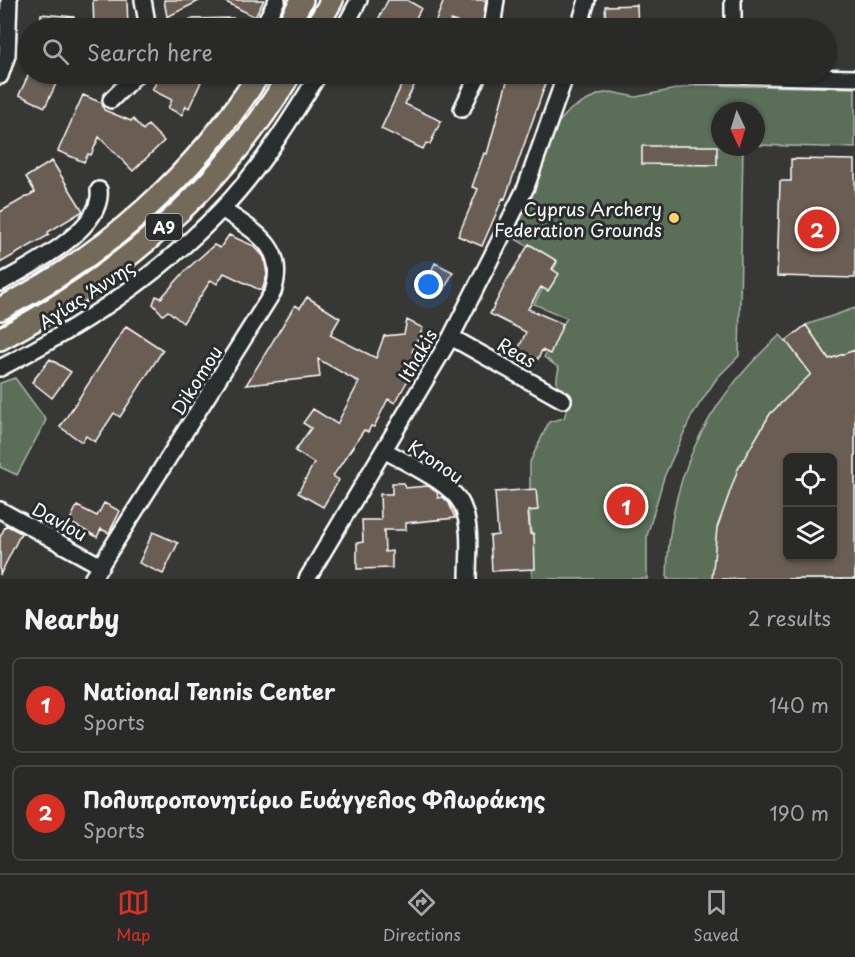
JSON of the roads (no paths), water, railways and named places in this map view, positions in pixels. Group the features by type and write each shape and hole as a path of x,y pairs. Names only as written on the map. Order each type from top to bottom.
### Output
{"highway":[{"path":"292,18 302,0"},
{"path":"322,18 332,0"},
{"name":"A9","path":"0,309 65,272 127,225 198,155 252,84"},
{"name":"A9","path":"0,339 84,290 161,229 232,155 283,84"}],"street":[{"path":"0,76 7,55 9,0"},
{"path":"143,0 146,18"},
{"path":"267,18 277,0"},
{"path":"349,18 359,0"},
{"path":"493,18 496,0"},
{"path":"582,18 587,0"},
{"path":"733,0 733,18"},
{"path":"837,78 855,78"},
{"path":"111,100 127,84"},
{"name":"Αγίας Άννης","path":"0,368 76,328 152,274 222,209 286,126 313,84"},
{"path":"462,109 474,84"},
{"name":"Ithakis","path":"307,579 451,337 526,187 562,84"},
{"path":"0,283 55,249 87,222 99,205 99,190"},
{"name":"Dikomou","path":"96,572 265,307 277,280 275,257 270,247 222,209"},
{"name":"Reas","path":"451,337 563,400"},
{"name":"Kronou","path":"384,450 453,491 463,506 468,531 468,579"},
{"name":"Davlou","path":"0,510 96,572"}],"place":[{"name":"Cyprus Archery Federation Grounds","path":"674,218"},
{"name":"Πολυπροπονητίριο Ευάγγελος Φλωράκης","path":"817,229"},
{"name":"National Tennis Center","path":"626,506"}]}
